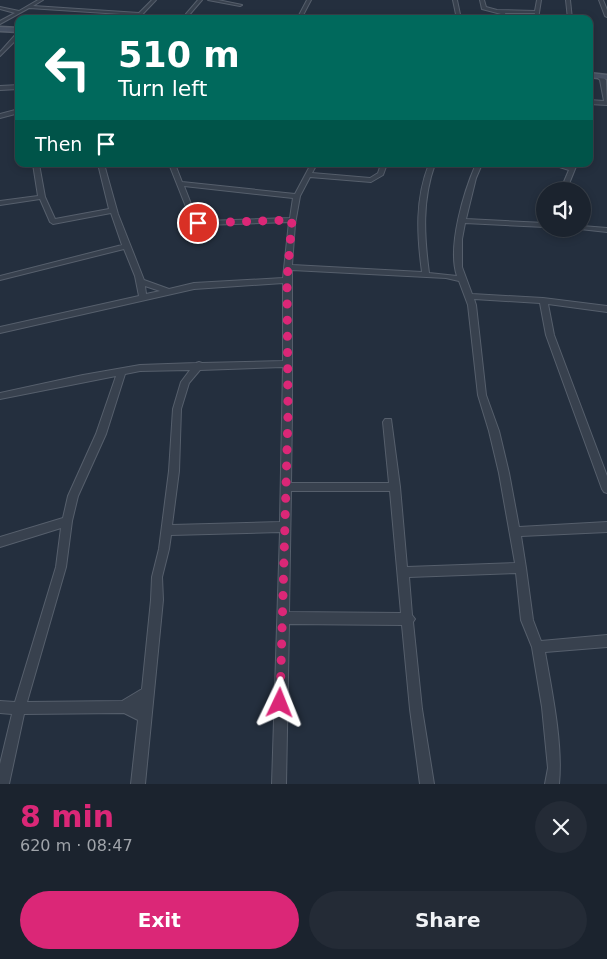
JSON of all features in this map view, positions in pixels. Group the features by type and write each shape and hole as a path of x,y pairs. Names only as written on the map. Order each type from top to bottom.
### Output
{"main road":[{"path":"0,29 15,30"}],"street":[{"path":"0,23 41,0"},
{"path":"28,7 138,14 152,0"},
{"path":"189,15 200,0"},
{"path":"210,0 240,5"},
{"path":"301,15 309,0"},
{"path":"455,0 458,15"},
{"path":"482,0 485,9 536,12 539,0"},
{"path":"568,0 570,15"},
{"path":"601,0 607,16"},
{"path":"0,8 18,12"},
{"path":"498,11 504,15"},
{"path":"0,55 15,38"},
{"path":"593,102 607,103 603,77"},
{"path":"0,88 15,87"},
{"path":"0,116 15,112"},
{"path":"37,167 42,197 52,222 114,210"},
{"path":"102,167 126,246 142,282 143,298"},
{"path":"173,167 194,221 198,223 292,220"},
{"path":"279,784 288,364 287,280 292,220 297,196 313,167"},
{"path":"309,175 371,180 381,174 383,167"},
{"path":"426,275 422,213 426,179 431,167"},
{"path":"478,167 473,178 458,239 458,267 469,296 482,395 494,430 521,568 527,620 538,648 548,707 554,768 552,784"},
{"path":"567,182 574,167"},
{"path":"181,188 194,187 297,196"},
{"path":"0,203 42,197"},
{"path":"462,221 536,225"},
{"path":"591,229 607,230"},
{"path":"0,278 126,246"},
{"path":"288,267 446,276 462,279"},
{"path":"446,276 458,267"},
{"path":"0,330 167,291 211,284 287,280"},
{"path":"142,282 167,291"},
{"path":"469,296 544,301 607,309"},
{"path":"544,301 550,335 607,489"},
{"path":"0,396 121,372 175,366 288,364"},
{"path":"138,784 157,600 157,577 167,530 176,451 177,409 185,382 199,365"},
{"path":"175,366 185,382"},
{"path":"2,784 20,708 61,567 67,521 73,496 101,434 121,372"},
{"path":"388,422 416,708 427,784"},
{"path":"286,487 394,487"},
{"path":"0,542 67,521"},
{"path":"167,530 284,527"},
{"path":"514,532 607,527"},
{"path":"404,572 521,568"},
{"path":"283,618 408,619"},
{"path":"538,648 607,641"},
{"path":"124,708 146,693"},
{"path":"0,707 124,708 144,716"}],"route":[{"path":"198,223 292,220 286,305 288,414 280,703"}]}
